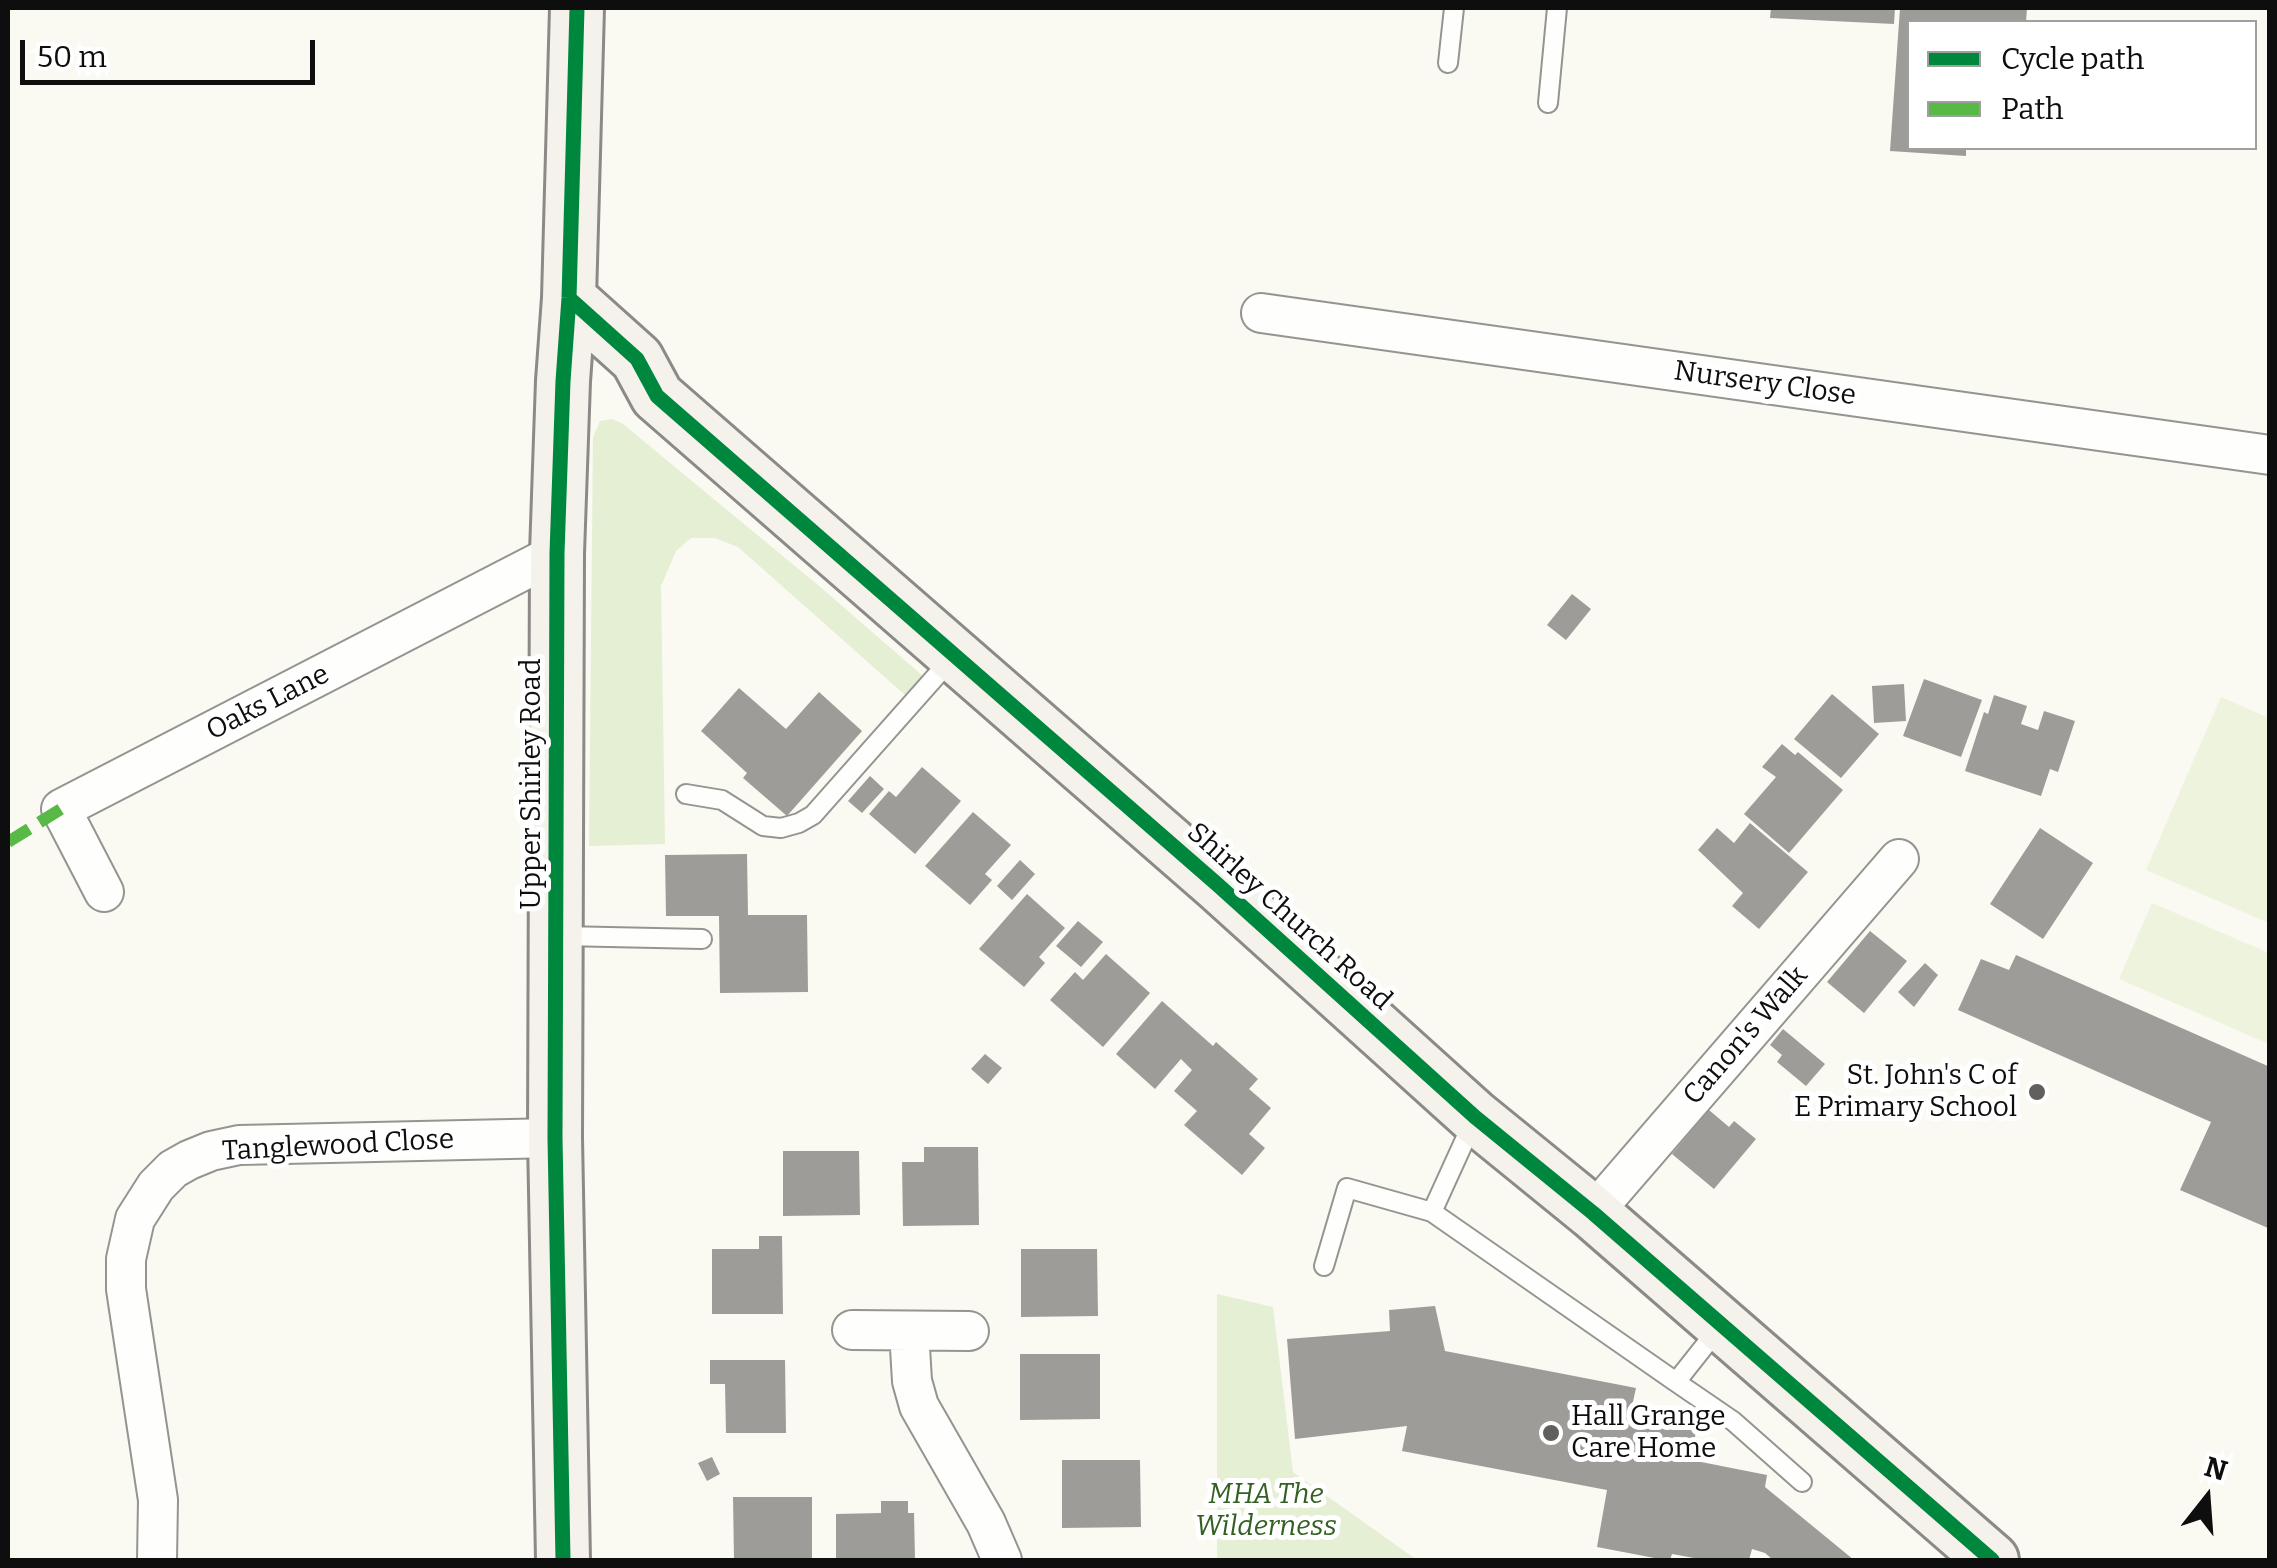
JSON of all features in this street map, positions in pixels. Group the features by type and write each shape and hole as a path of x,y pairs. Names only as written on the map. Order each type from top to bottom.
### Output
{"street":[{"name":"Upper Shirley Road","path":"563,1560 556,1138 557,553 577,8"},
{"name":"Shirley Church Road","path":"569,298 637,359 657,396 1218,885 1475,1117 1593,1214 1992,1560"},
{"name":"Nursery Close","path":"1261,313 2270,454"},
{"path":"562,380 590,381 624,392 657,396"},
{"name":"Oaks Lane","path":"104,892 60,809 557,553"},
{"name":"Canon's Walk","path":"1593,1214 1899,859"},
{"name":"Tanglewood Close","path":"157,1560 158,1500 126,1289 126,1259 135,1219 156,1186 188,1160 239,1145 556,1138"},
{"path":"852,1330 968,1330"},
{"path":"908,1331 912,1381 919,1406 986,1522 1002,1560"}],"lane":[{"path":"1448,63 1454,8"},
{"path":"1548,103 1557,8"},
{"path":"686,794 722,800 763,826 781,828 800,823 812,816 954,656"},
{"path":"556,936 702,939"},
{"path":"1432,1212 1475,1117"},
{"path":"1324,1266 1347,1188 1432,1212 1733,1420 1802,1482"},
{"path":"1676,1382 1720,1326"}],"green space":[{"path":"612,419 623,424 923,676 905,695 738,547 715,538 691,538 676,551 661,586 665,844 589,846 593,437 600,421"},
{"path":"2221,697 2269,718 2269,923 2146,870"},
{"path":"2152,903 2269,953 2269,1044 2119,979"},
{"name":"MHA The Wilderness","path":"1217,1294 1273,1307 1293,1472 1417,1560 1217,1560"}],"building":[{"path":"1771,8 1895,8 1894,24 1770,18"},
{"path":"1900,8 2027,8 2026,20 1907,20 1907,150 1966,150 1966,156 1890,151"},
{"path":"1572,594 1591,609 1566,640 1547,625"},
{"path":"1924,679 1982,700 1961,757 1903,736"},
{"path":"1904,684 1906,721 1874,723 1872,686"},
{"path":"739,688 786,729 819,692 862,731 787,816 743,778 747,773 701,731"},
{"path":"1832,694 1879,734 1841,778 1794,739"},
{"path":"1994,695 2027,706 2021,724 2038,730 2044,711 2075,721 2058,772 2050,769 2041,796 1965,771 1984,712 1988,714"},
{"path":"1782,744 1795,755 1798,752 1843,790 1789,853 1744,814 1776,777 1762,767"},
{"path":"922,767 961,801 915,854 869,814 889,791 896,797"},
{"path":"870,776 884,789 862,813 848,801"},
{"path":"973,812 1011,845 985,874 992,880 970,905 925,866"},
{"path":"1750,823 1808,872 1759,929 1732,906 1743,893 1698,850 1717,828 1734,843"},
{"path":"2040,828 2093,863 2043,939 1990,904"},
{"path":"747,854 748,915 807,915 808,992 720,993 719,916 666,916 665,855"},
{"path":"1020,860 1035,874 1012,900 997,886"},
{"path":"1027,894 1065,928 1039,957 1045,963 1024,987 979,949"},
{"path":"1078,921 1103,942 1081,967 1056,946"},
{"path":"1870,931 1907,961 1864,1013 1827,982"},
{"path":"1106,954 1150,993 1103,1047 1050,1000 1075,972 1083,980"},
{"path":"2016,955 2270,1067 2268,1228 2180,1190 2211,1122 1958,1010 1981,959 2009,970"},
{"path":"1925,963 1938,975 1914,1007 1898,992"},
{"path":"1162,1001 1258,1079 1249,1089 1271,1108 1249,1134 1265,1148 1242,1175 1184,1125 1197,1111 1174,1091 1192,1070 1181,1059 1155,1089 1116,1054"},
{"path":"1783,1029 1825,1064 1806,1086 1777,1062 1782,1055 1770,1045"},
{"path":"985,1054 1002,1068 988,1084 971,1069"},
{"path":"1709,1110 1729,1127 1734,1121 1756,1139 1714,1189 1672,1154"},
{"path":"924,1147 978,1147 979,1225 903,1226 902,1162 924,1162"},
{"path":"783,1151 859,1151 860,1215 783,1216"},
{"path":"759,1236 782,1236 783,1314 712,1314 712,1249 759,1249"},
{"path":"1021,1249 1097,1249 1098,1316 1021,1317"},
{"name":"Hall Grange Care Home","path":"1435,1306 1445,1351 1636,1388 1631,1411 1697,1425 1691,1460 1767,1475 1765,1487 1854,1560 1773,1560 1752,1549 1749,1560 1705,1560 1672,1554 1670,1560 1665,1560 1597,1547 1607,1490 1402,1451 1407,1426 1295,1439 1287,1339 1390,1331 1389,1310"},
{"path":"1020,1354 1100,1354 1100,1419 1020,1420"},
{"path":"710,1360 785,1360 786,1433 726,1433 725,1384 710,1384"},
{"path":"712,1457 720,1474 707,1481 698,1463"},
{"path":"1062,1460 1140,1460 1141,1527 1062,1528"},
{"path":"733,1497 812,1497 812,1560 734,1560"},
{"path":"881,1501 908,1501 908,1513 914,1513 915,1560 836,1560 836,1514 881,1513"}],"marked path":[{"path":"8,842 61,809"}],"cycle path":[{"path":"563,1560 555,1138 557,553 577,8"},
{"path":"569,298 637,359 657,396 1218,885 1475,1117 1593,1213 1992,1560"}],"place":[{"name":"St. John's C of E Primary School","path":"2037,1092"},
{"name":"Hall Grange Care Home","path":"1551,1433"}]}
